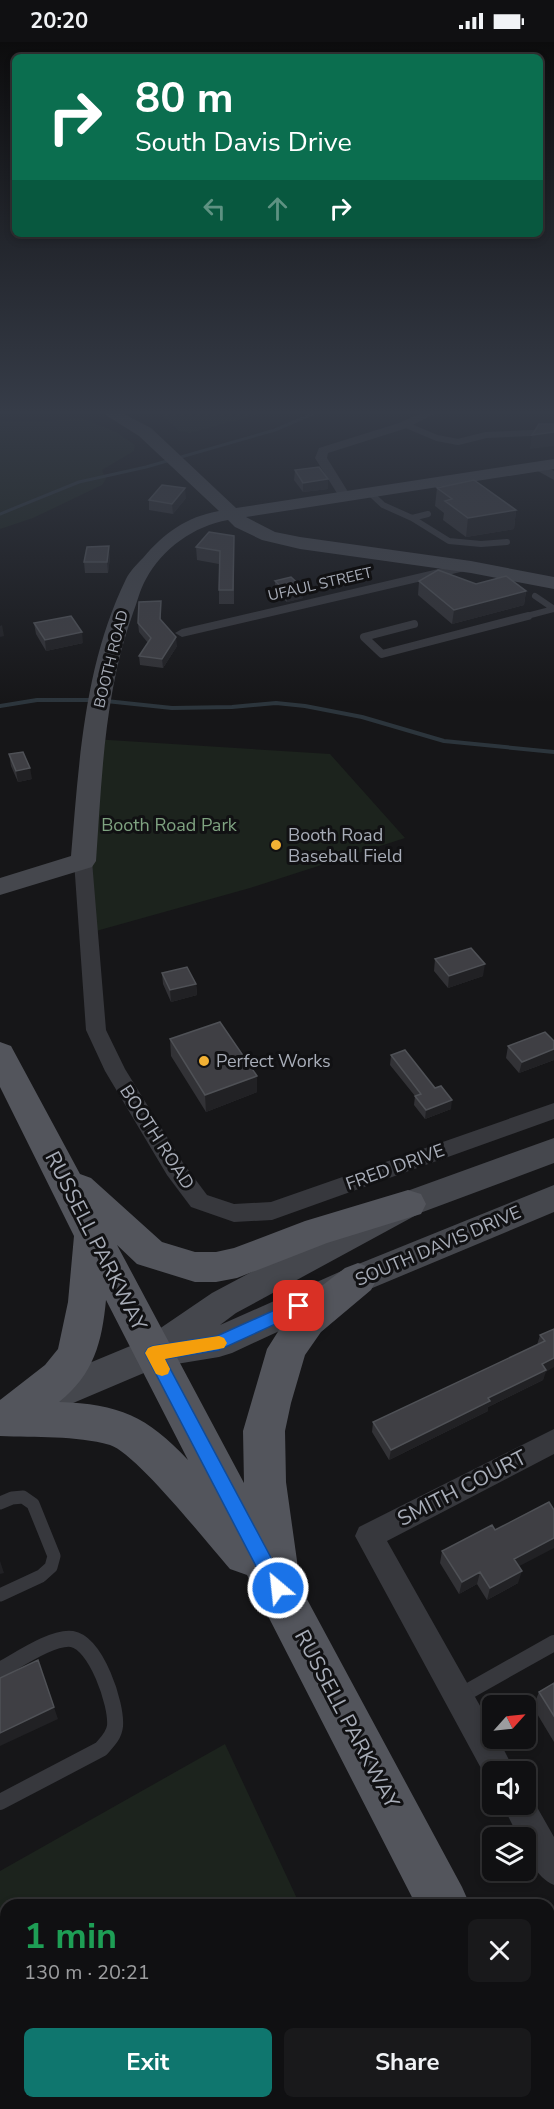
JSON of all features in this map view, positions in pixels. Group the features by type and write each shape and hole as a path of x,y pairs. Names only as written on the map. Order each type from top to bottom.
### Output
{"main road":[{"name":"RUSSELL PARKWAY","path":"0,1054 153,1353 441,1899"},
{"path":"60,1171 150,1253 195,1267 216,1267 237,1263 318,1231 408,1204"},
{"path":"6,1415 60,1376 76,1356 83,1329 93,1233"},
{"path":"278,1588 265,1482 264,1431 271,1403 287,1349 307,1320 358,1279"},
{"path":"6,1415 81,1421 118,1428 135,1437 154,1453 278,1588"}],"street":[{"path":"227,510 254,529 287,540 554,583"},
{"name":"BOOTH ROAD","path":"234,1213 199,1201 175,1169 115,1071 96,1030 83,861 90,764 99,700 118,623 136,578 162,547 189,526 206,519 251,510"},
{"name":"UFAUL STREET","path":"182,633 464,567"},
{"path":"0,886 83,861"},
{"name":"FRED DRIVE","path":"234,1213 272,1211 554,1111"},
{"name":"SOUTH DAVIS DRIVE","path":"6,1415 153,1353 224,1303 408,1204 554,1150"},
{"name":"SOUTH DAVIS DRIVE","path":"153,1353 219,1342 358,1279 554,1198"},
{"name":"SMITH COURT","path":"458,1697 369,1536 554,1441"},
{"path":"458,1697 494,1761"},
{"path":"524,1815 554,1869"}],"lane":[{"path":"395,510 412,518 448,541 481,544 507,542"},
{"path":"412,518 428,514"},
{"path":"414,624 364,637 382,654 554,609 536,596"},
{"path":"0,1503 12,1498 23,1497 33,1504 54,1556 51,1567 41,1576 0,1595"},
{"path":"0,1670 58,1641 71,1638 82,1642 92,1652 115,1710 115,1728 111,1739 101,1749 0,1802"},
{"path":"458,1697 554,1643"}],"green space":[{"path":"0,510 49,510 33,518 0,529"},
{"name":"Booth Road Park","path":"93,739 330,754 405,838 250,888 89,933"},
{"path":"225,1744 297,1899 0,1899 0,1871"}],"building":[{"path":"458,510 513,510 468,518"},
{"path":"209,532 234,536 233,590 219,590 220,551 196,547"},
{"path":"109,546 107,562 84,562 87,547"},
{"path":"438,570 476,584 506,576 526,591 454,610 419,581"},
{"path":"291,577 303,588 287,592 275,581"},
{"path":"161,601 160,619 176,637 162,659 139,656 151,638 138,623 139,602"},
{"path":"71,616 82,632 45,640 34,623"},
{"path":"23,752 30,768 16,771 9,754"},
{"path":"471,948 485,964 449,976 435,959"},
{"path":"187,967 196,984 170,990 162,973"},
{"path":"220,1022 257,1076 205,1095 170,1039"},
{"path":"545,1032 554,1041 554,1049 522,1062 508,1046"},
{"path":"405,1050 435,1088 441,1086 452,1100 426,1110 415,1096 421,1094 391,1055"},
{"path":"554,1329 554,1358 542,1364 546,1370 488,1398 490,1401 391,1450 373,1422 545,1341 540,1335"},
{"path":"549,1502 554,1510 554,1538 514,1559 522,1571 490,1588 480,1572 462,1582 442,1551 492,1525 495,1530"},
{"path":"38,1660 54,1707 0,1733 0,1678"},
{"path":"554,1683 554,1716 539,1692"}],"waterway":[{"path":"0,514 9,510"},
{"path":"0,706 37,700 94,700"},
{"path":"106,701 172,708 232,707 276,703 305,706 362,717 444,741 554,752"}],"slow traffic":[{"path":"162,1369 153,1353 219,1343"}],"place":[{"name":"Booth Road Baseball Field","path":"276,845"},
{"name":"Perfect Works","path":"204,1061"}],"route":[{"path":"278,1588 153,1353 219,1342 299,1306"}]}
